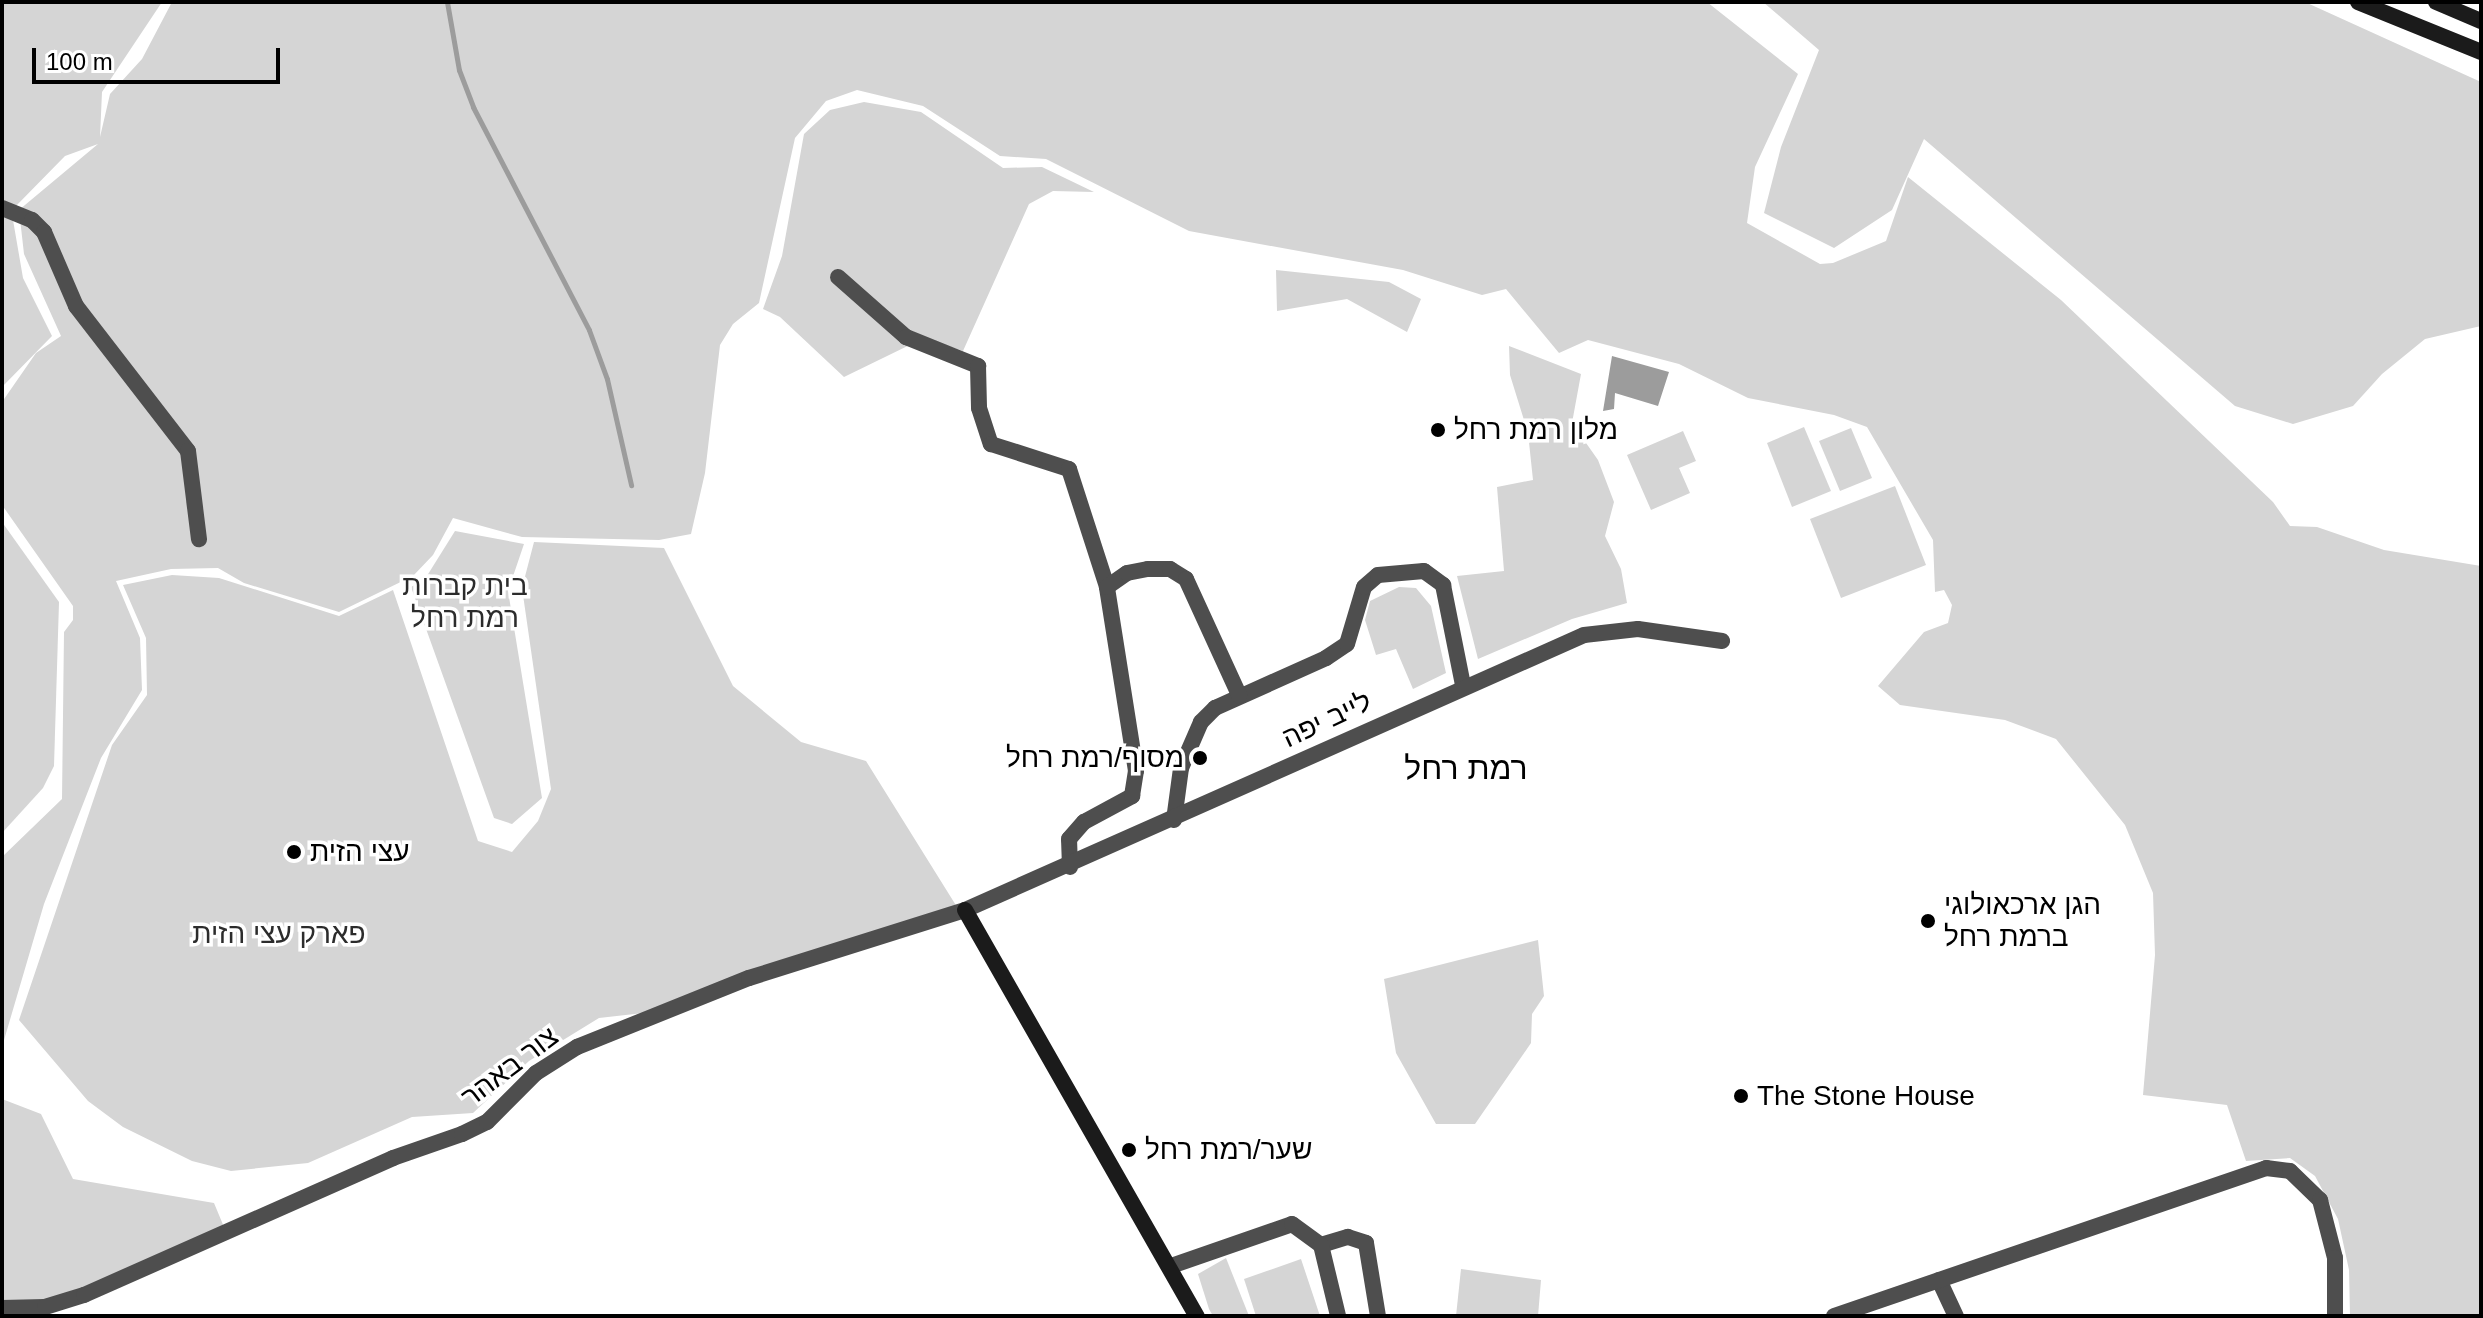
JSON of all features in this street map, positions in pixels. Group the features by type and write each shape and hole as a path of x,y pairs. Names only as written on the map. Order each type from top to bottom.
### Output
{"main road":[{"path":"2358,2 2481,52"},
{"path":"2436,2 2481,21"},
{"path":"965,910 1197,1316"}],"street":[{"path":"2,208 32,220 44,232 76,306 188,451 199,539"},
{"path":"838,277 906,337 978,366 979,408 991,444 1069,469 1107,587 1136,771 1132,796 1084,822 1069,839 1070,867"},
{"path":"1107,587 1127,573 1148,569 1170,569 1186,579 1239,695"},
{"path":"1174,820 1188,745 1215,708 1326,658 1347,644 1364,587 1378,575 1401,570 1424,571 1443,585 1463,685"},
{"name":"לייב יפה","path":"965,910 1070,867 1463,685 1607,630 1722,641"},
{"name":"צור באהר","path":"2,1308 45,1307 84,1295 393,1158 462,1134 487,1122 536,1073 577,1047 749,978 965,910"},
{"path":"1834,1316 2266,1168 2290,1171 2320,1200 2335,1258 2335,1316"},
{"path":"1171,1266 1282,1225 1302,1227 1321,1245 1338,1316"},
{"path":"1321,1245 1348,1237 1366,1243 1378,1316"},
{"path":"1939,1280 1956,1316"}],"green space":[{"path":"2,2 162,2 102,92 100,137 110,94 142,59 172,2 1707,2 1798,74 1755,167 1747,223 1820,264 1833,263 1886,241 1908,177 2061,300 2273,502 2290,526 2317,527 2384,550 2481,566 2481,1316 2350,1316 2349,1270 2338,1219 2315,1176 2290,1158 2246,1161 2227,1105 2143,1095 2155,955 2153,893 2125,825 2056,739 2005,720 1900,705 1878,686 1924,632 1948,623 1952,605 1944,590 1935,592 1933,540 1867,427 1834,415 1748,398 1679,364 1588,340 1559,353 1506,289 1482,295 1403,270 1189,231 1046,159 1000,156 923,106 857,90 826,101 795,138 759,303 733,324 720,345 705,473 691,534 659,540 522,537 453,518 433,555 413,576 339,612 244,583 218,568 171,569 116,581 140,638 142,690 101,758 44,904 2,1047 2,857 62,799 64,632 73,620 73,606 2,505 2,402 36,353 61,336 24,254 19,210 98,144 65,156 15,207 2,200"},
{"path":"1763,2 2305,2 2481,82 2481,326 2425,339 2382,374 2353,406 2293,424 2235,406 1924,139 1892,210 1834,248 1764,213 1781,147 1819,50"},
{"path":"864,102 921,112 1003,168 1042,167 1094,192 1053,191 1029,204 963,351 924,338 844,377 780,317 763,309 782,256 804,134 830,110"},
{"path":"2,216 13,220 23,278 52,336 2,387"},
{"path":"1276,270 1389,282 1421,299 1407,332 1347,299 1277,311"},
{"path":"1509,346 1581,374 1572,423 1598,460 1614,502 1605,536 1621,569 1627,603 1572,619 1478,659 1457,576 1504,571 1497,487 1533,480 1528,433 1510,375"},
{"path":"1804,427 1831,491 1792,507 1767,443"},
{"path":"1851,428 1872,478 1840,491 1819,441"},
{"path":"1683,431 1696,461 1679,468 1690,493 1651,510 1627,455"},
{"path":"1895,486 1926,565 1841,598 1810,519"},
{"path":"2,522 59,602 54,766 43,788 2,833"},
{"name":"בית קברות רמת רחל","path":"455,531 524,544 508,591 542,798 512,824 494,818 411,587 425,579"},
{"name":"פארק עצי הזית","path":"534,542 664,548 733,686 801,742 866,761 957,907 661,1011 599,1018 529,1061 473,1113 412,1117 308,1163 231,1171 192,1161 123,1127 88,1101 19,1020 112,745 147,695 146,638 123,585 172,575 219,578 339,616 393,590 478,841 512,852 538,821 551,789 522,588"},
{"path":"1399,587 1416,588 1431,606 1446,673 1413,689 1396,649 1376,655 1365,620 1370,601"},
{"path":"1538,940 1544,996 1532,1014 1531,1043 1475,1124 1436,1124 1396,1053 1384,979"},
{"path":"2,1099 41,1114 73,1179 214,1203 229,1239 59,1309 2,1316"},
{"path":"1226,1258 1249,1316 1213,1316 1209,1309 1198,1274"},
{"path":"1301,1259 1320,1316 1256,1316 1244,1279"},
{"path":"1461,1269 1541,1280 1538,1316 1456,1316"}],"shaded area":[{"path":"1612,356 1669,372 1658,406 1615,393 1614,409 1603,411"}],"waterway":[{"path":"447,2 459,70 473,107 589,330 607,379 631,485"}],"place":[{"name":"מלון רמת רחל","path":"1438,430"},
{"name":"מסוף/רמת רחל","path":"1200,758"},
{"name":"עצי הזית","path":"294,852"},
{"name":"הגן ארכאולוגי ברמת רחל","path":"1928,921"},
{"name":"The Stone House","path":"1741,1096"},
{"name":"שער/רמת רחל","path":"1129,1150"}],"district":[{"name":"רמת רחל","path":"1466,768"}]}
